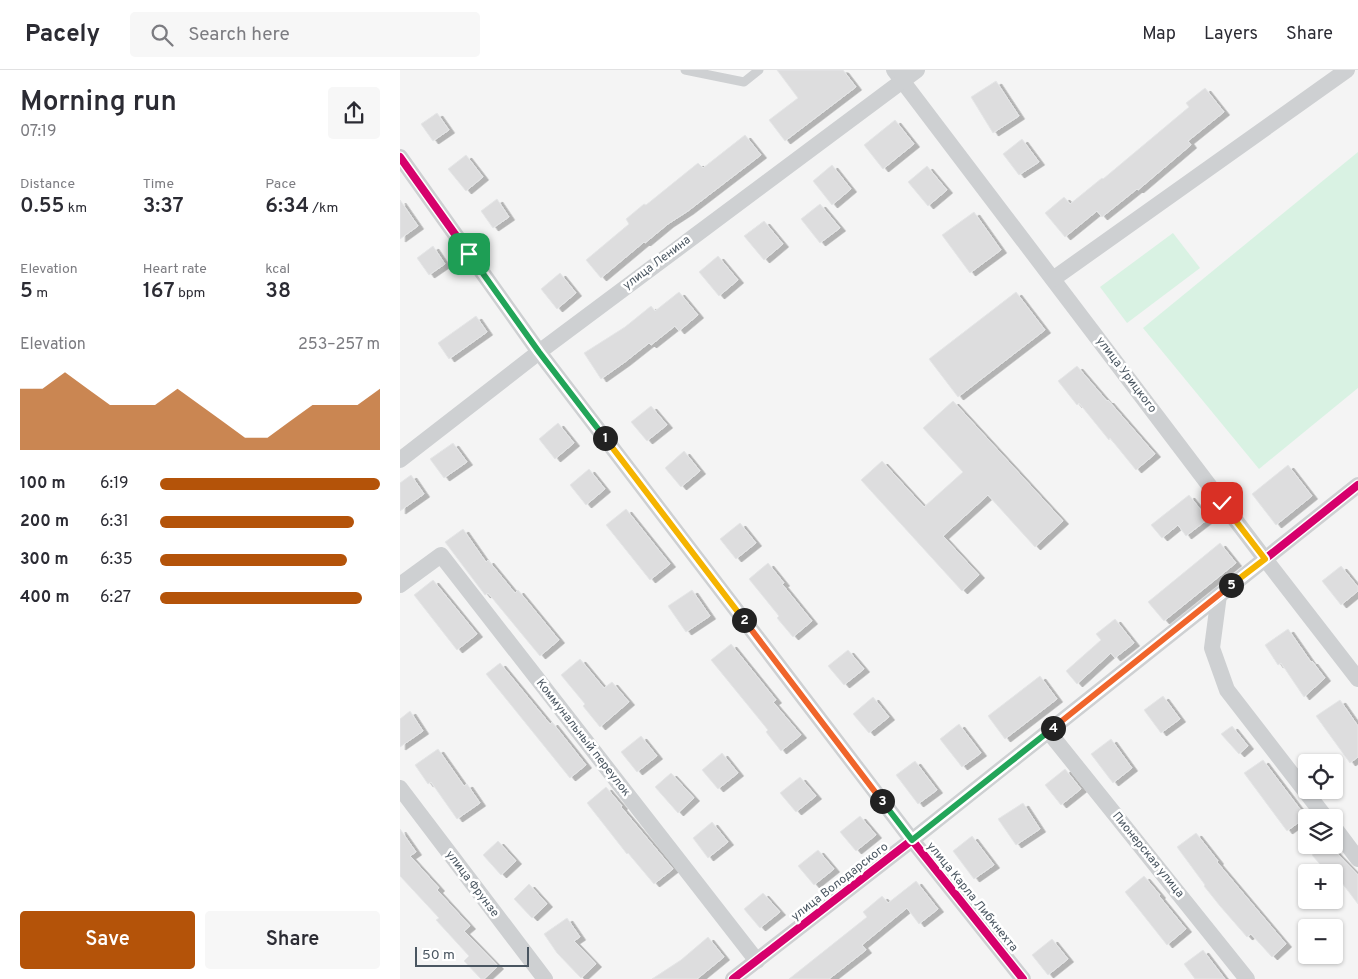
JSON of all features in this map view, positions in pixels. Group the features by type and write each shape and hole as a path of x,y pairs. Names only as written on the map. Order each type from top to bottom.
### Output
{"street":[{"name":"улица Ленина","path":"400,460 898,76 917,70"},
{"path":"1053,279 1347,70"},
{"name":"улица Урицкого","path":"898,76 1358,679"},
{"name":"улица Карла Либкнехта","path":"400,157 539,352 912,840 1023,979"},
{"name":"улица Володарского","path":"733,979 912,840 1358,485"},
{"name":"Коммунальный переулок","path":"400,585 441,555 757,961"},
{"path":"1219,595 1212,648 1227,690 1319,809"},
{"name":"Пионерская улица","path":"1048,731 1247,979"},
{"name":"улица Фрунзе","path":"400,788 545,979"},
{"path":"1343,840 1358,859"}],"lane":[{"path":"685,70 744,82 759,70"}],"green space":[{"path":"1358,152 1358,388 1259,469 1143,328"},
{"path":"1173,233 1200,268 1127,323 1100,287"}],"building":[{"path":"777,70 843,70 856,87 785,141 769,120 798,98"},
{"path":"996,81 1019,116 993,133 971,97"},
{"path":"1205,88 1224,112 1188,141 1191,145 1138,190 1102,217 1097,211 1065,237 1045,213 1064,197 1070,204 1103,179 1189,107 1186,103"},
{"path":"437,113 449,130 433,141 421,124"},
{"path":"895,120 914,144 883,169 864,145"},
{"path":"745,135 761,155 644,242 601,278 586,260 629,224 626,219 698,163 703,168"},
{"path":"1022,139 1039,162 1019,175 1003,154"},
{"path":"466,155 483,177 466,191 448,169"},
{"path":"832,165 851,189 832,205 813,181"},
{"path":"927,166 947,190 928,206 908,182"},
{"path":"497,199 509,217 493,228 481,211"},
{"path":"400,200 418,226 400,239"},
{"path":"820,204 840,228 820,243 801,219"},
{"path":"974,212 1001,250 970,273 942,235"},
{"path":"764,221 783,244 764,260 744,236"},
{"path":"433,246 445,264 429,275 417,258"},
{"path":"718,256 738,280 719,296 699,272"},
{"path":"560,273 576,293 557,309 541,289"},
{"path":"679,292 698,315 679,331 675,326 651,345 649,343 601,379 584,353 625,327 651,306 655,311"},
{"path":"1016,292 1045,330 958,397 929,359"},
{"path":"476,316 487,332 449,359 438,343"},
{"path":"1077,366 1155,454 1136,470 1110,438 1109,440 1079,403 1077,405 1058,381"},
{"path":"953,401 1063,521 1035,547 988,495 943,536 979,575 962,591 861,480 882,461 924,507 963,472 923,428"},
{"path":"651,406 667,425 647,441 631,422"},
{"path":"558,423 574,443 555,459 539,439"},
{"path":"453,443 467,462 444,478 430,459"},
{"path":"684,451 700,471 681,487 665,468"},
{"path":"1288,465 1312,496 1276,525 1252,494"},
{"path":"589,469 605,489 586,505 570,485"},
{"path":"411,475 424,494 400,511 400,483"},
{"path":"1189,495 1208,519 1186,536 1178,525 1162,538 1151,525"},
{"path":"626,509 670,564 650,580 606,525"},
{"path":"740,523 756,543 736,559 720,539"},
{"path":"463,529 486,562 488,560 515,593 518,590 559,640 540,656 488,593 485,595 445,542"},
{"path":"1220,543 1236,563 1164,621 1148,602"},
{"path":"768,563 784,583 782,584 812,621 793,637 777,618 779,616 749,579"},
{"path":"1341,566 1358,587 1358,591 1341,605 1322,581"},
{"path":"433,580 477,634 457,650 414,595"},
{"path":"692,590 710,616 686,632 668,606"},
{"path":"1115,619 1134,643 1115,658 1111,653 1077,684 1066,671 1101,640 1096,634"},
{"path":"1288,629 1311,662 1325,678 1304,697 1281,663 1278,665 1265,645"},
{"path":"731,644 776,700 773,702 801,735 781,751 766,732 768,730 711,660"},
{"path":"848,650 864,669 844,685 828,666"},
{"path":"580,659 604,688 612,682 629,702 600,727 583,706 585,704 561,675"},
{"path":"500,663 550,724 552,722 586,765 570,778 486,674"},
{"path":"1040,676 1057,699 1005,739 988,716"},
{"path":"1163,696 1180,719 1161,733 1144,710"},
{"path":"873,697 889,717 869,733 853,714"},
{"path":"1340,700 1358,726 1358,757 1350,763 1316,716"},
{"path":"410,711 423,731 400,747 400,719"},
{"path":"959,724 981,753 962,767 940,739"},
{"path":"1232,726 1248,746 1239,754 1221,734"},
{"path":"641,736 657,756 637,772 621,752"},
{"path":"1111,739 1132,768 1113,783 1091,754"},
{"path":"438,749 464,786 467,784 480,803 457,819 431,782 428,784 415,765"},
{"path":"722,753 738,773 718,789 702,770"},
{"path":"1263,760 1300,809 1298,809 1298,823 1287,831 1244,773"},
{"path":"915,761 937,790 918,804 896,775"},
{"path":"1065,769 1081,789 1061,805 1045,785"},
{"path":"671,773 694,798 678,813 655,787"},
{"path":"800,777 816,796 796,812 780,793"},
{"path":"606,787 673,869 654,884 627,854 587,803"},
{"path":"1023,803 1040,829 1016,845 998,819"},
{"path":"860,816 876,835 856,851 840,832"},
{"path":"712,822 728,842 708,858 693,838"},
{"path":"400,829 416,852 410,856 439,888 437,890 470,926 464,931 498,966 484,979 481,979 464,961 469,956 436,920 439,918 400,876"},
{"path":"1196,833 1217,862 1286,944 1272,957 1251,934 1247,937 1220,906 1177,847"},
{"path":"972,836 994,865 974,879 953,851"},
{"path":"498,841 516,861 501,875 483,855"},
{"path":"818,850 834,869 814,885 798,866"},
{"path":"1338,854 1358,875 1358,904 1343,884 1343,864 1320,864 1312,855"},
{"path":"1144,876 1186,929 1167,945 1125,892"},
{"path":"916,881 938,909 919,924 907,908 862,945 866,950 829,979 789,979 867,917 863,912 882,896 888,903"},
{"path":"529,884 547,904 532,918 514,899"},
{"path":"763,893 780,912 760,928 744,909"},
{"path":"567,918 580,937 574,941 596,964 581,978 557,953 544,934"},
{"path":"708,937 724,957 697,979 652,979 681,960"},
{"path":"1052,939 1068,959 1048,975 1032,955"},
{"path":"1203,950 1225,979 1195,979 1184,964"}],"cycle path":[{"path":"400,157 539,352 912,840 1023,979"},
{"path":"733,979 912,840 1358,485"}],"route":[{"path":"469,254 539,352 912,840 1265,559 1222,503"}]}
